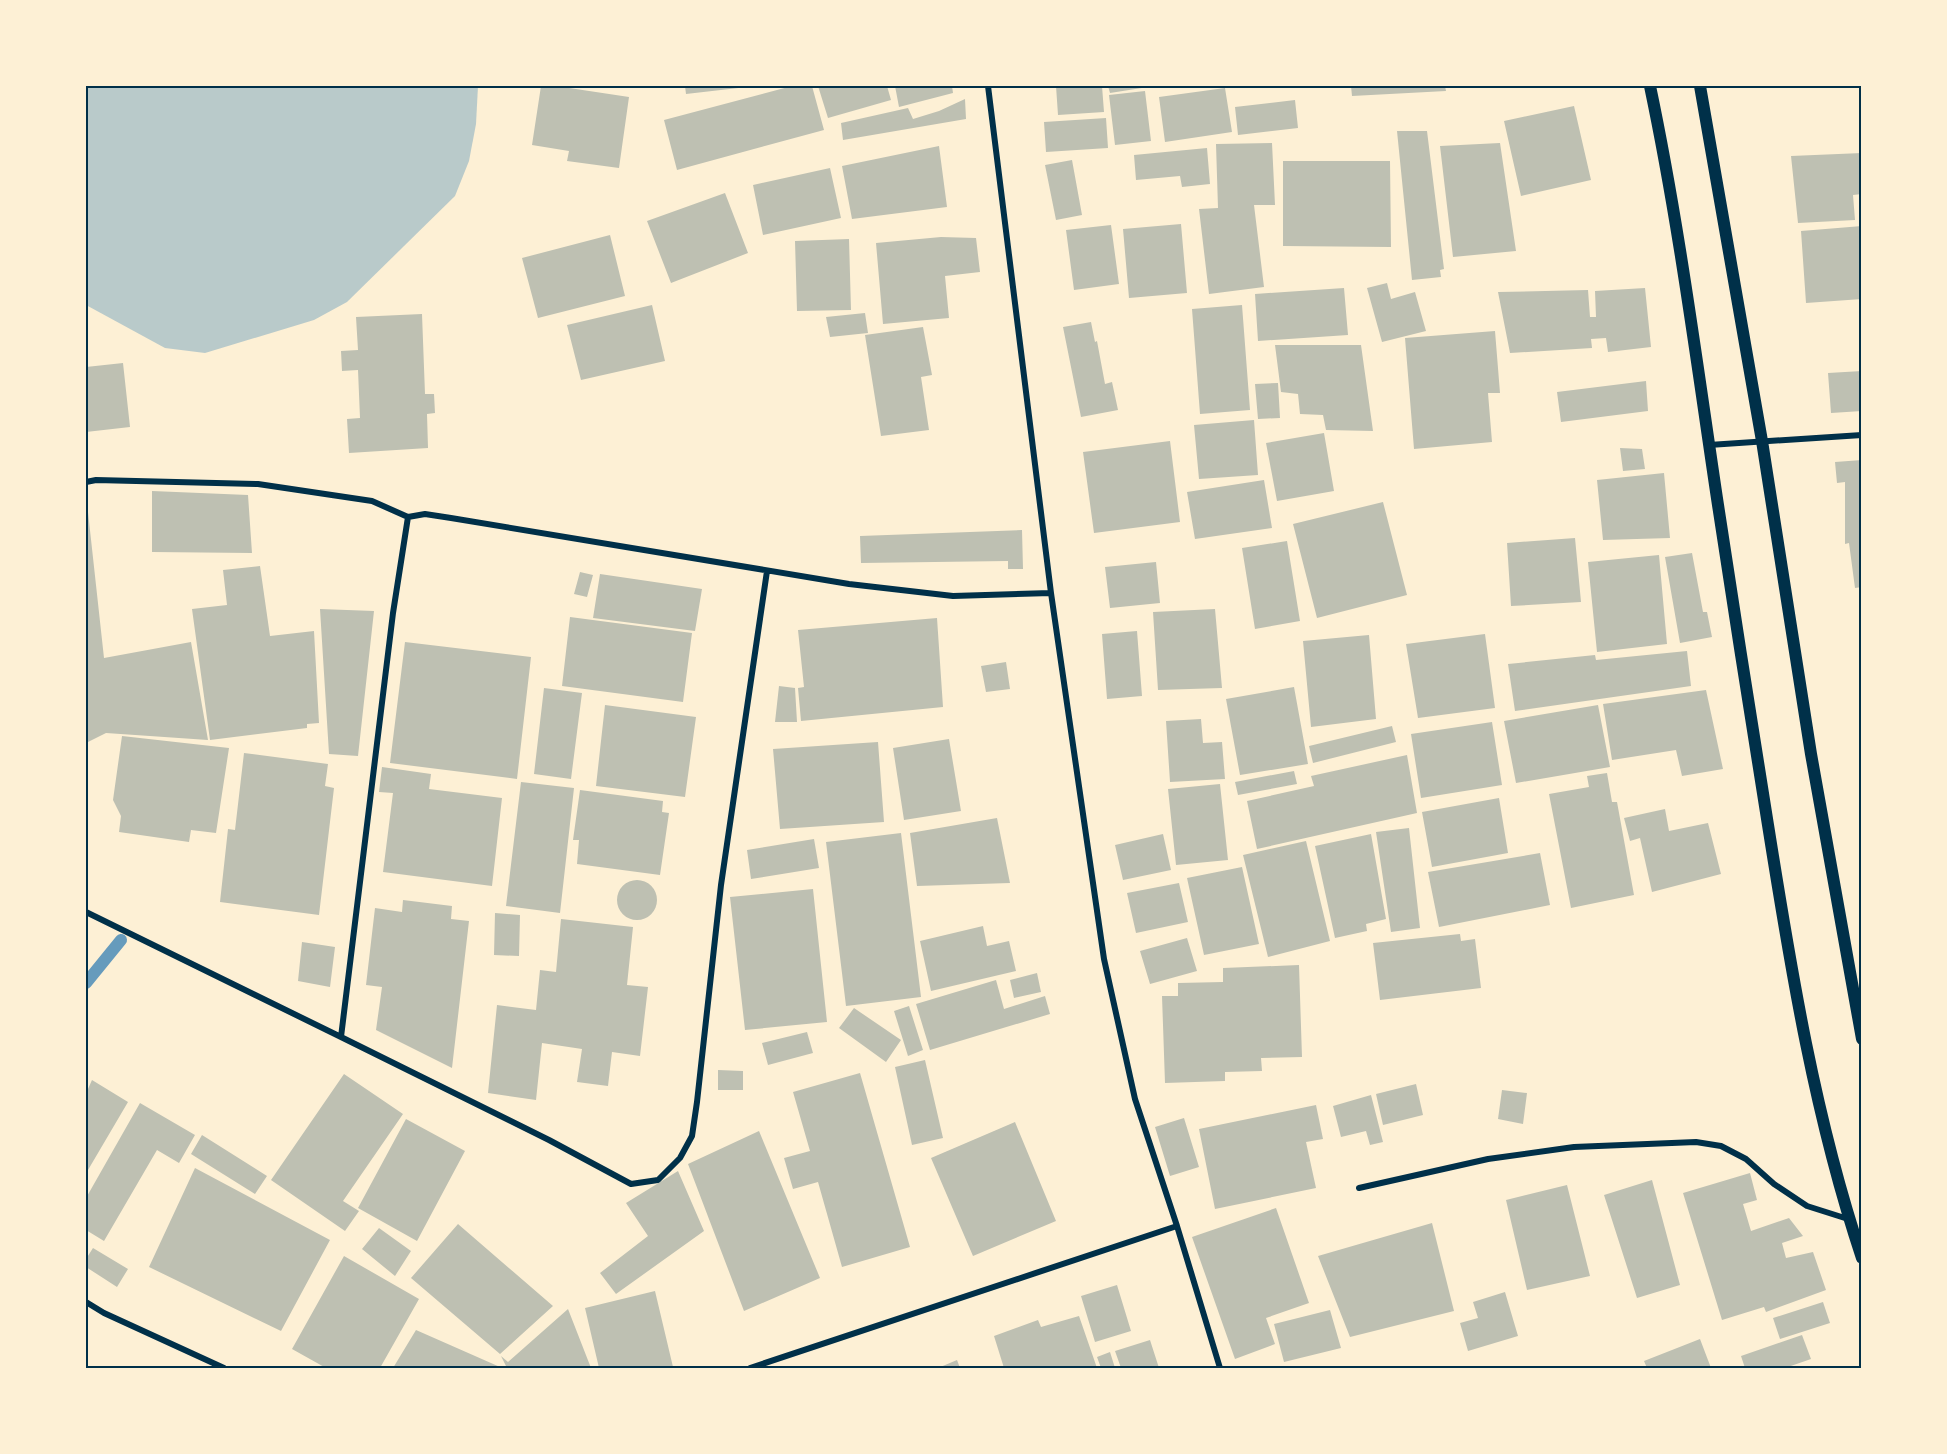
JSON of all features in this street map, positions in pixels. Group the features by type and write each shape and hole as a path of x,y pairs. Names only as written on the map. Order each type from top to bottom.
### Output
{"main road":[{"path":"1650,86 1668,172 1781,906 1814,1083 1848,1218 1862,1258"},
{"path":"1700,86 1762,441 1810,754 1862,1039"}],"street":[{"path":"988,86 1051,593 1104,959 1135,1099 1220,1368"},
{"path":"1710,445 1862,435"},
{"path":"86,482 96,480 258,484 372,501 408,517 424,514 451,518 849,584 953,596 1051,593"},
{"path":"340,1037 393,613 408,517"},
{"path":"86,912 549,1140 631,1184 658,1180 680,1158 692,1136 698,1102 721,885 766,571"},
{"path":"1359,1188 1499,1158 1574,1147 1696,1142 1721,1146 1746,1159 1774,1184 1807,1206 1848,1218"},
{"path":"750,1368 1177,1226"},
{"path":"86,1302 104,1313 224,1368"}],"shaded area":[{"path":"86,86 478,86 476,124 469,161 455,196 347,302 314,320 205,353 165,348 86,305"}],"building":[{"path":"541,86 556,86 629,97 619,168 567,161 569,151 532,145"},
{"path":"685,86 747,86 747,87 686,94"},
{"path":"792,86 812,86 824,130 677,170 664,120"},
{"path":"818,86 887,86 891,100 828,118"},
{"path":"895,86 952,86 953,93 899,107"},
{"path":"1056,86 1102,86 1104,112 1058,115"},
{"path":"1108,86 1148,86 1148,87 1110,93"},
{"path":"1351,86 1445,86 1446,91 1352,96"},
{"path":"1225,88 1232,132 1165,142 1159,97"},
{"path":"1145,91 1151,141 1115,145 1109,95"},
{"path":"965,99 966,119 843,140 841,123 908,108 913,119 939,111"},
{"path":"1295,100 1298,128 1238,135 1235,107"},
{"path":"1574,106 1591,180 1521,196 1504,121"},
{"path":"1106,118 1108,148 1046,152 1044,122"},
{"path":"1397,131 1427,131 1444,269 1440,270 1441,277 1412,280"},
{"path":"1272,143 1275,205 1254,205 1264,287 1209,294 1199,209 1218,208 1216,144"},
{"path":"1500,143 1516,251 1453,257 1440,146"},
{"path":"939,146 947,207 852,219 842,166"},
{"path":"1207,148 1210,184 1182,187 1180,176 1136,180 1134,155"},
{"path":"1862,153 1862,194 1853,195 1855,220 1798,223 1791,156"},
{"path":"1072,160 1082,215 1056,220 1045,165"},
{"path":"1283,161 1390,161 1391,247 1283,246"},
{"path":"830,168 841,218 763,235 753,185"},
{"path":"725,193 748,253 671,283 647,221"},
{"path":"1181,224 1187,293 1129,298 1123,229"},
{"path":"1111,225 1119,284 1074,290 1066,230"},
{"path":"1862,226 1862,299 1806,303 1801,231"},
{"path":"610,235 625,296 538,318 522,258"},
{"path":"941,237 976,238 980,272 945,276 949,318 883,324 876,243"},
{"path":"849,239 851,310 797,311 795,241"},
{"path":"1387,283 1391,299 1415,292 1426,331 1382,342 1367,288"},
{"path":"1344,288 1348,335 1258,341 1255,294"},
{"path":"1645,288 1651,347 1608,352 1606,338 1591,339 1592,348 1510,353 1498,292 1588,290 1590,317 1596,317 1595,291"},
{"path":"652,305 665,361 581,380 567,325"},
{"path":"1242,305 1250,410 1200,414 1192,309"},
{"path":"865,313 868,333 830,337 826,317"},
{"path":"422,314 425,394 434,394 435,413 427,414 428,448 349,453 347,419 360,418 358,370 342,371 341,351 358,350 356,317"},
{"path":"1091,322 1105,384 1112,382 1118,410 1081,417 1063,327"},
{"path":"923,327 932,375 921,377 929,430 881,436 865,335"},
{"path":"1495,331 1500,393 1488,393 1492,442 1414,449 1405,338"},
{"path":"1275,345 1361,345 1373,431 1326,430 1323,415 1300,414 1298,394 1281,392"},
{"path":"123,363 130,427 86,432 86,367"},
{"path":"1862,371 1862,411 1831,413 1828,373"},
{"path":"1646,381 1648,411 1561,422 1557,392"},
{"path":"1278,383 1280,418 1258,419 1255,384"},
{"path":"1254,420 1258,475 1199,479 1194,425"},
{"path":"1324,433 1334,491 1277,501 1266,443"},
{"path":"1170,441 1180,522 1094,533 1083,452"},
{"path":"1620,448 1642,449 1645,469 1623,471"},
{"path":"1862,460 1862,587 1855,588 1849,543 1845,544 1845,482 1837,483 1835,462"},
{"path":"1664,473 1670,538 1603,540 1597,480"},
{"path":"1264,480 1272,528 1195,539 1187,492"},
{"path":"152,491 248,495 252,553 152,552"},
{"path":"1383,502 1407,595 1317,618 1293,524"},
{"path":"87,503 104,658 191,642 208,740 106,733 86,743"},
{"path":"1022,530 1023,569 1008,569 1008,561 861,563 860,536"},
{"path":"1575,538 1581,602 1511,606 1507,543"},
{"path":"1287,541 1300,621 1255,629 1242,548"},
{"path":"1692,553 1703,612 1707,612 1712,637 1680,643 1665,557"},
{"path":"1659,555 1667,644 1597,652 1588,562"},
{"path":"1156,562 1160,603 1110,608 1105,567"},
{"path":"260,566 270,636 314,631 319,723 307,724 307,728 210,740 192,609 227,605 223,570"},
{"path":"580,572 593,575 587,597 574,594"},
{"path":"600,574 702,589 695,631 593,618"},
{"path":"320,609 374,611 358,756 329,754"},
{"path":"1215,609 1222,688 1158,690 1153,612"},
{"path":"570,617 692,633 683,702 562,686"},
{"path":"937,618 943,707 801,721 798,688 804,687 798,630"},
{"path":"1137,631 1142,696 1107,699 1102,634"},
{"path":"1485,634 1495,708 1418,718 1406,644"},
{"path":"1369,635 1376,719 1311,727 1303,641"},
{"path":"405,642 531,657 517,779 390,763"},
{"path":"1687,651 1691,686 1515,711 1508,664 1595,655 1596,660"},
{"path":"1006,662 1010,689 986,692 981,666"},
{"path":"779,686 795,688 797,722 775,722"},
{"path":"1294,687 1308,764 1240,775 1226,699"},
{"path":"544,688 582,693 571,779 534,774"},
{"path":"1706,690 1723,769 1682,776 1676,750 1612,760 1603,704"},
{"path":"605,705 696,717 685,797 596,786"},
{"path":"1598,705 1610,767 1516,783 1504,721"},
{"path":"1201,719 1203,743 1222,742 1225,779 1170,782 1166,721"},
{"path":"1492,722 1502,785 1421,798 1411,734"},
{"path":"1392,726 1396,742 1313,763 1309,746"},
{"path":"122,736 229,748 216,833 191,830 189,842 119,832 121,816 113,800"},
{"path":"949,739 961,811 904,820 893,748"},
{"path":"878,742 884,822 780,829 773,749"},
{"path":"244,753 328,764 325,786 334,788 319,915 220,902 228,829 235,830"},
{"path":"1407,755 1417,813 1257,849 1247,801 1314,786 1311,776"},
{"path":"382,767 431,774 429,789 502,798 492,886 383,872 393,793 379,792"},
{"path":"1294,771 1297,784 1238,795 1235,782"},
{"path":"1607,773 1612,802 1617,802 1634,895 1571,908 1549,794 1589,787 1587,776"},
{"path":"521,782 574,788 560,913 506,906"},
{"path":"1220,784 1228,860 1176,865 1168,789"},
{"path":"580,790 663,801 662,812 669,813 660,875 577,864 579,840 573,840"},
{"path":"1499,798 1508,853 1432,867 1422,812"},
{"path":"1665,809 1669,831 1708,823 1721,874 1652,892 1640,838 1630,841 1624,818"},
{"path":"997,818 1010,883 917,886 910,833"},
{"path":"1409,828 1420,928 1391,932 1376,832"},
{"path":"901,833 921,997 846,1006 826,842"},
{"path":"1163,834 1171,870 1123,880 1115,845"},
{"path":"1371,834 1386,919 1366,924 1367,931 1335,938 1315,846"},
{"path":"814,839 819,868 751,879 747,850"},
{"path":"1306,841 1330,941 1268,957 1243,855"},
{"path":"1540,853 1550,905 1439,927 1428,872"},
{"path":"1242,867 1259,944 1204,955 1187,878"},
{"path":"637,880 651,886 657,900 651,914 637,920 623,914 617,900 623,886"},
{"path":"1179,883 1188,922 1136,933 1127,893"},
{"path":"813,889 827,1022 745,1030 730,897"},
{"path":"403,900 452,906 451,919 469,921 452,1068 376,1030 382,987 366,985 375,908 402,912"},
{"path":"495,913 520,915 519,956 494,955"},
{"path":"561,919 633,927 627,985 648,987 640,1056 612,1052 608,1086 577,1082 582,1049 542,1043 536,1100 488,1093 497,1005 536,1010 540,970 556,972"},
{"path":"983,926 987,946 1009,941 1016,971 931,991 920,941"},
{"path":"1460,934 1461,941 1475,939 1481,988 1380,1000 1373,943"},
{"path":"1187,938 1197,971 1150,984 1140,951"},
{"path":"302,942 335,947 330,987 298,981"},
{"path":"1299,965 1302,1057 1261,1058 1262,1071 1225,1072 1225,1081 1165,1083 1162,996 1178,996 1178,983 1223,982 1223,968"},
{"path":"1037,973 1041,992 1014,998 1010,980"},
{"path":"996,980 1004,1009 1045,996 1050,1014 930,1050 916,1004"},
{"path":"909,1006 923,1050 908,1056 894,1011"},
{"path":"854,1008 901,1040 886,1062 839,1028"},
{"path":"807,1032 813,1053 768,1065 762,1043"},
{"path":"925,1060 943,1138 912,1145 895,1067"},
{"path":"718,1070 743,1071 743,1090 718,1090"},
{"path":"860,1073 910,1247 842,1267 818,1182 793,1189 784,1158 810,1151 793,1092"},
{"path":"344,1074 403,1114 343,1201 359,1211 345,1231 271,1180"},
{"path":"92,1080 128,1102 88,1170 86,1169 86,1088 88,1089"},
{"path":"1416,1084 1423,1115 1383,1125 1376,1094"},
{"path":"1502,1090 1527,1093 1523,1124 1498,1119"},
{"path":"1371,1095 1383,1142 1370,1145 1366,1131 1341,1137 1333,1106"},
{"path":"140,1103 195,1135 179,1163 157,1150 104,1241 86,1230 86,1198"},
{"path":"1316,1105 1323,1139 1306,1142 1316,1188 1215,1209 1199,1129"},
{"path":"1184,1118 1199,1167 1170,1176 1155,1127"},
{"path":"406,1119 465,1151 417,1241 358,1208"},
{"path":"1015,1122 1056,1221 973,1256 931,1158"},
{"path":"759,1131 820,1278 744,1311 688,1164"},
{"path":"202,1135 267,1176 255,1194 191,1154"},
{"path":"195,1168 330,1240 281,1331 149,1267"},
{"path":"678,1171 704,1231 616,1294 600,1273 648,1236 626,1203"},
{"path":"1750,1173 1757,1200 1743,1204 1751,1231 1789,1218 1803,1236 1782,1243 1786,1258 1813,1252 1826,1290 1766,1312 1764,1307 1722,1320 1683,1193"},
{"path":"1652,1180 1680,1285 1637,1298 1604,1195"},
{"path":"1567,1185 1590,1276 1527,1290 1506,1200"},
{"path":"1276,1208 1309,1303 1266,1318 1275,1344 1235,1359 1192,1237"},
{"path":"1432,1223 1454,1311 1350,1337 1318,1256"},
{"path":"458,1224 553,1306 500,1354 411,1278"},
{"path":"379,1228 411,1251 395,1276 362,1249"},
{"path":"93,1248 128,1269 117,1287 86,1267 86,1259"},
{"path":"344,1256 419,1299 380,1368 326,1368 292,1349"},
{"path":"1117,1285 1131,1331 1095,1342 1081,1296"},
{"path":"655,1291 673,1367 599,1368 585,1308"},
{"path":"1505,1292 1518,1336 1468,1351 1460,1323 1478,1318 1473,1302"},
{"path":"1823,1302 1830,1323 1780,1339 1773,1318"},
{"path":"568,1309 591,1368 507,1368 501,1356 508,1362"},
{"path":"1330,1310 1341,1348 1284,1362 1274,1324"},
{"path":"1079,1316 1097,1368 1004,1368 994,1336 1038,1320 1041,1327"},
{"path":"416,1330 500,1367 393,1368"},
{"path":"1802,1335 1811,1359 1785,1368 1745,1368 1741,1356"},
{"path":"1700,1339 1711,1368 1647,1368 1644,1361"},
{"path":"1150,1340 1159,1368 1121,1368 1115,1351"},
{"path":"1110,1352 1115,1368 1101,1368 1097,1357"},
{"path":"957,1360 960,1368 938,1368"}],"waterway":[{"path":"86,983 121,940"}]}
